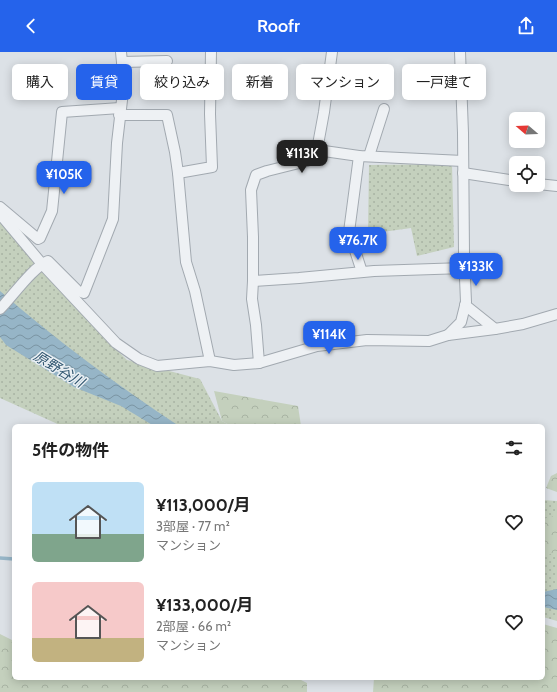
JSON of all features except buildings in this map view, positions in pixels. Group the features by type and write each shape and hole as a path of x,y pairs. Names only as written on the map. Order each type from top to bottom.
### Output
{"street":[{"path":"178,174 212,168 210,114 211,52"},
{"path":"259,363 252,298 253,237 251,190 256,175 307,162 317,150 332,52"},
{"path":"448,335 461,322 465,305 460,52"},
{"path":"0,310 34,272 42,264 48,261 78,291 84,293 113,219 120,111 124,83 122,57 167,61"},
{"path":"362,272 349,232 364,156 384,109"},
{"path":"0,207 38,239 40,238 52,211 62,112 120,111 167,115 178,174 186,262 191,275 210,361"},
{"path":"317,150 364,156 463,161"},
{"path":"463,173 509,180"},
{"path":"545,185 557,186"},
{"path":"0,214 42,264 116,343 139,359 157,366 210,361 234,365 259,363 317,346 367,340 429,341 448,335 523,324 557,314"},
{"path":"253,281 362,272 464,268"},
{"path":"465,305 495,329"}],"green space":[{"path":"452,164 454,247 417,256 411,228 368,234 369,165"},
{"path":"0,219 127,360 200,379 222,421 227,424 58,424 0,398"},
{"path":"214,391 298,406 301,424 227,424 222,421"},
{"path":"557,473 557,492 546,488 551,476"},
{"path":"545,500 557,501 557,621 545,618"},
{"path":"557,515 557,551 546,556 545,556 545,518"},
{"path":"545,625 557,628 557,692 373,692 374,680 545,680"},
{"path":"0,634 12,640 12,680 301,680 307,683 307,692 0,692"}],"water":[{"name":"原野谷川","path":"0,291 87,362 176,424 151,424 121,406 74,387 6,345 0,337"},
{"path":"557,589 557,610 545,607 545,592"}],"waterway":[{"path":"0,558 12,559"}]}
